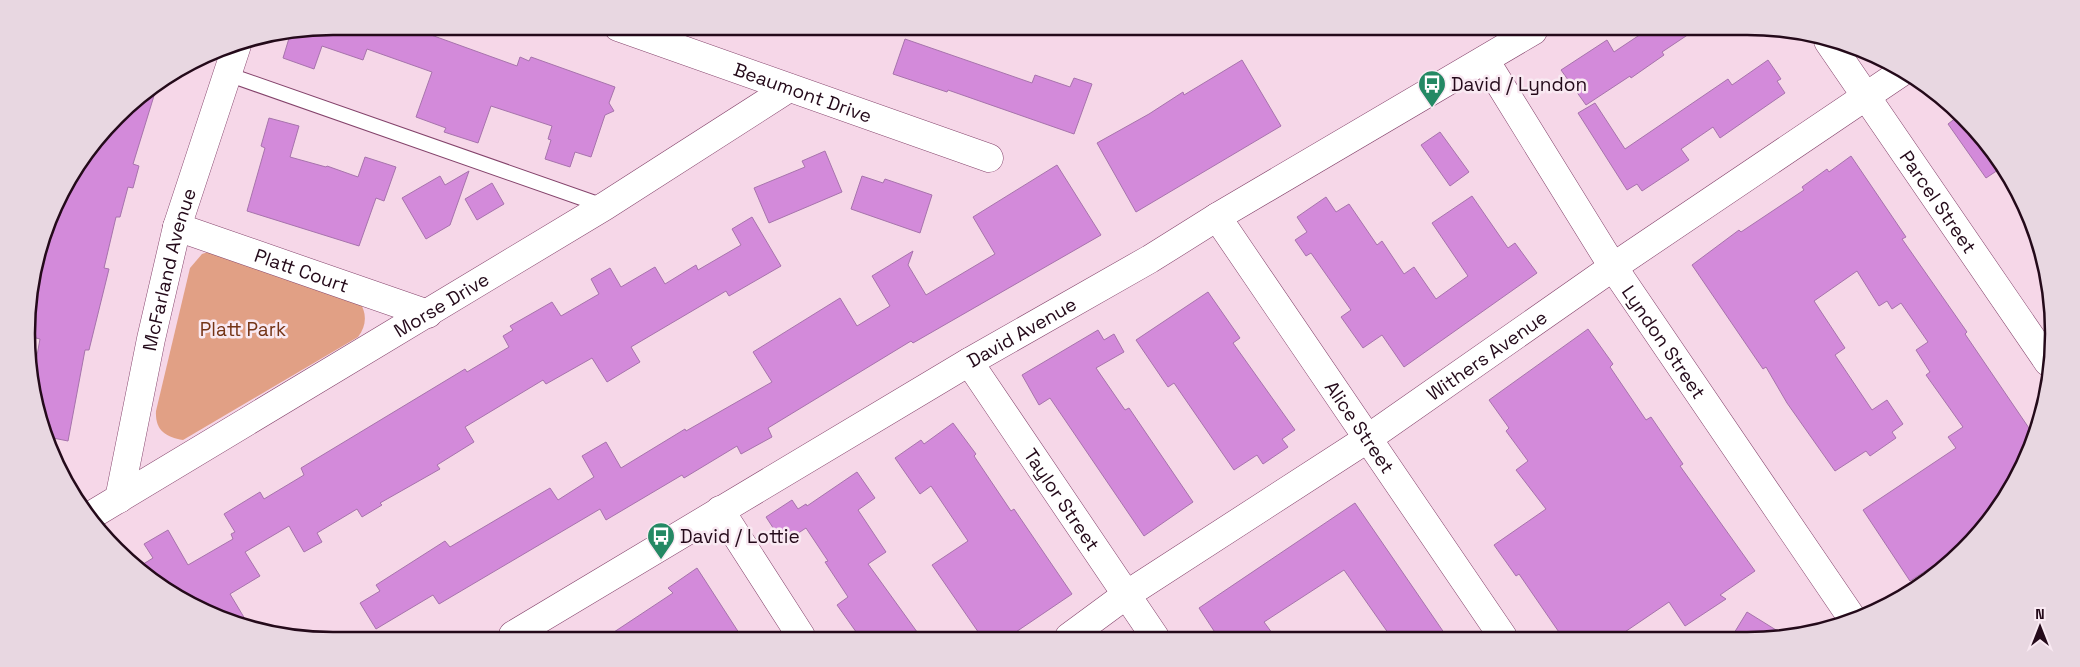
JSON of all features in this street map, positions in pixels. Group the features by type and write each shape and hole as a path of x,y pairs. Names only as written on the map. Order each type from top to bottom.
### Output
{"street":[{"name":"Beaumont Drive","path":"640,35 989,158"},
{"name":"David Avenue","path":"518,632 969,362 1150,259 1217,217 1527,35"},
{"name":"Parcel Street","path":"1832,48 1864,97 2044,356"},
{"name":"McFarland Avenue","path":"118,499 151,339 177,228 235,52"},
{"name":"Lyndon Street","path":"1485,60 1613,266 1849,613"},
{"name":"Withers Avenue","path":"1075,632 1126,595 1367,439 1613,266 1897,75"},
{"name":"Morse Drive","path":"95,513 605,206 789,88"},
{"name":"Alice Street","path":"1217,217 1499,632"},
{"name":"Platt Court","path":"177,228 428,314"},
{"name":"Taylor Street","path":"969,362 1152,632"},
{"path":"720,510 798,632"}],"lane":[{"path":"227,74 605,206"}],"green space":[{"name":"Platt Park","path":"211,251 359,301 365,314 365,319 358,337 183,440 162,432 157,423 156,411 190,268 202,254"}],"building":[{"path":"334,35 431,35 517,66 520,57 529,61 531,57 615,87 609,103 614,111 605,115 591,157 575,152 570,167 545,159 551,140 548,139 552,126 491,106 478,143 444,132 446,128 416,117 432,72 367,49 363,60 322,46 314,69 283,58 289,39"},
{"path":"1640,35 1688,35 1662,52 1664,55 1631,78 1630,76 1586,105 1561,70 1607,40 1614,52"},
{"path":"905,39 1032,83 1035,75 1070,87 1074,78 1092,84 1074,134 948,90 947,92 893,74"},
{"path":"1242,60 1281,126 1136,212 1097,143 1149,114 1183,92 1184,95"},
{"path":"1768,60 1781,79 1777,81 1785,93 1720,138 1713,127 1681,149 1689,160 1642,191 1637,184 1627,190 1578,113 1595,103 1625,149 1728,79 1732,85"},
{"path":"154,95 133,164 139,166 133,188 128,187 120,217 116,217 104,268 109,269 89,350 85,350 68,441 54,438 45,411 37,358 40,339 35,338 35,334 38,295 45,256 60,216 75,184 97,152 122,122"},
{"path":"269,118 299,126 290,157 327,166 358,177 365,157 396,167 384,201 376,198 359,246 247,211 265,148 261,146"},
{"path":"1954,119 1958,122 1997,171 1986,178 1948,124"},
{"path":"1440,132 1469,172 1450,186 1421,145"},
{"path":"825,151 842,192 769,223 754,188 805,167 802,161"},
{"path":"1851,156 1906,237 1902,239 1967,332 1965,334 2029,428 2005,483 1983,515 1958,545 1933,566 1910,581 1863,510 1956,448 1948,437 1963,427 1926,375 1930,372 1916,350 1928,342 1901,303 1892,309 1887,301 1879,306 1857,271 1814,301 1845,348 1835,355 1872,410 1887,400 1903,424 1892,432 1896,438 1870,456 1866,451 1835,471 1787,403 1766,367 1763,369 1692,265 1739,230 1741,232 1804,190 1802,187 1827,169 1829,172"},
{"path":"1057,165 1101,235 913,343 911,341 768,428 772,437 741,454 737,446 684,478 682,475 606,520 600,509 439,604 433,595 376,629 360,603 380,591 376,585 445,541 450,547 550,488 558,500 594,477 582,456 606,442 621,468 685,429 686,431 772,382 753,352 840,298 857,326 890,306 872,276 913,251 908,265 926,295 995,254 973,217"},
{"path":"469,171 450,225 426,239 402,198 440,176 445,185"},
{"path":"862,176 883,183 885,179 932,195 920,233 851,209"},
{"path":"492,183 504,204 477,220 465,199"},
{"path":"1472,196 1508,248 1515,243 1537,273 1404,367 1382,335 1363,348 1341,317 1351,310 1311,253 1306,256 1295,240 1307,232 1297,217 1326,197 1336,212 1349,204 1377,245 1382,241 1404,274 1414,267 1436,299 1468,276 1432,223"},
{"path":"752,217 781,266 729,296 726,291 631,347 640,362 607,382 592,358 546,384 543,380 465,427 474,442 437,465 440,469 380,503 382,505 362,517 357,509 317,533 322,542 304,552 289,526 245,552 260,576 230,594 244,618 219,609 184,592 144,564 153,558 144,544 168,530 188,565 233,539 231,534 235,532 224,514 260,492 264,499 304,475 301,468 465,369 467,372 509,347 503,336 513,330 510,326 552,302 561,316 599,294 591,279 610,268 621,287 655,267 665,284 696,265 698,270 741,245 732,229"},
{"path":"1208,292 1240,338 1233,343 1295,430 1282,439 1288,447 1263,464 1257,455 1234,470 1174,383 1168,387 1136,340"},
{"path":"1588,329 1613,364 1610,367 1646,420 1651,417 1683,464 1680,466 1755,571 1720,595 1726,599 1685,626 1669,602 1625,632 1559,632 1519,574 1516,576 1494,545 1546,509 1516,470 1528,461 1506,431 1509,428 1489,400"},
{"path":"1098,330 1104,340 1114,334 1124,352 1096,368 1125,410 1129,408 1193,502 1144,536 1050,398 1039,405 1022,375"},
{"path":"953,423 976,454 974,456 1011,511 1014,509 1072,594 1016,632 978,632 932,565 968,541 931,486 920,494 895,458 921,440 924,444"},
{"path":"857,472 875,498 858,510 886,552 868,564 917,632 856,632 837,605 848,597 825,562 828,561 806,528 783,543 766,517 792,500 798,509 806,504 807,506"},
{"path":"1355,503 1444,632 1387,632 1344,570 1264,622 1271,632 1215,632 1199,608"},
{"path":"697,568 738,632 614,632 673,593 668,588"},
{"path":"1747,612 1776,630 1746,632 1735,632"}],"place":[{"name":"David / Lyndon","path":"1432,108"},
{"name":"David / Lottie","path":"661,560"}]}
